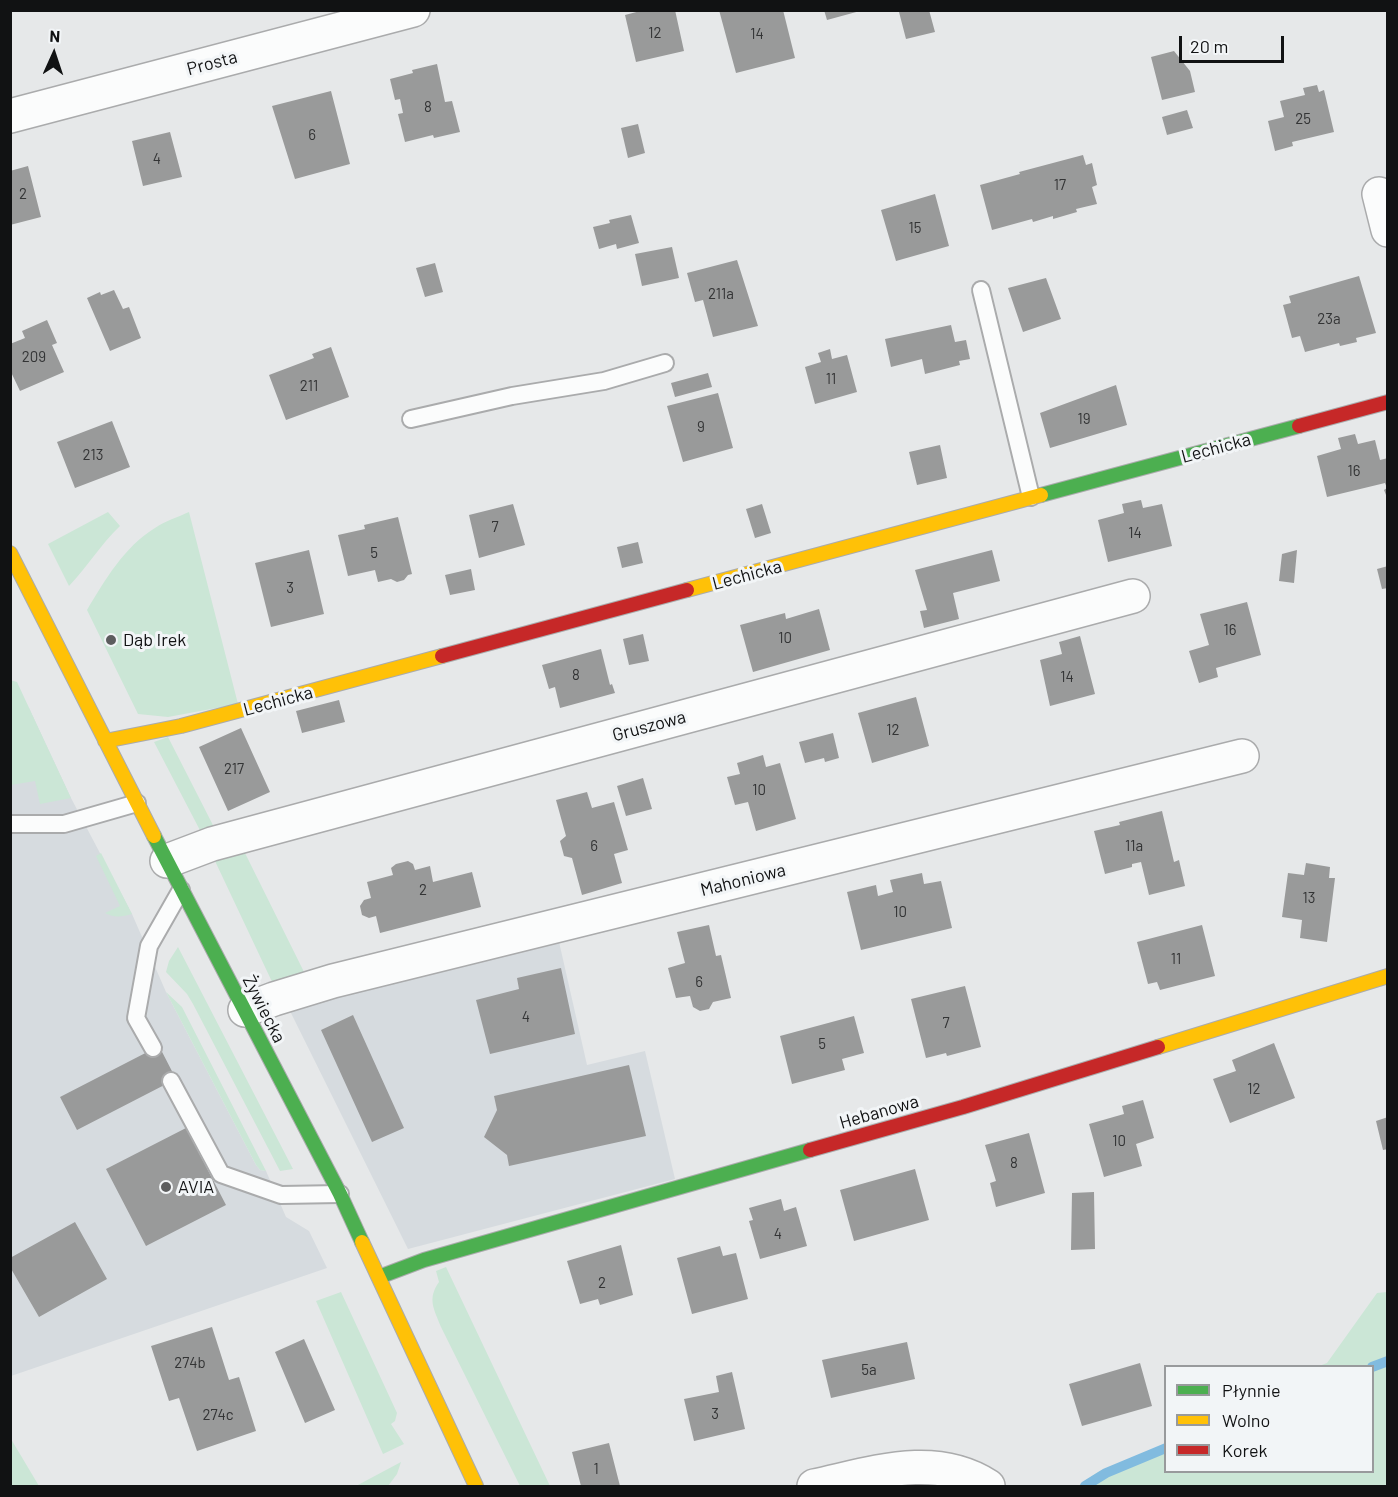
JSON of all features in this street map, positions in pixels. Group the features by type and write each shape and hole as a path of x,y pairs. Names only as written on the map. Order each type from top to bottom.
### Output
{"street":[{"name":"Prosta","path":"10,116 413,10"},
{"path":"1379,194 1388,230"},
{"name":"Lechicka","path":"105,741 193,723 1388,402"},
{"name":"Żywiecka","path":"10,553 181,890 340,1194 476,1486"},
{"name":"Gruszowa","path":"167,861 212,844 1133,596"},
{"name":"Mahoniowa","path":"245,1010 333,981 1242,756"},
{"name":"Hebanowa","path":"379,1277 424,1260 963,1107 1388,976"},
{"path":"814,1486 903,1467 931,1467 961,1475 988,1486"}],"lane":[{"path":"981,290 1031,497"},
{"path":"411,419 512,396 604,381 665,363"},
{"path":"10,824 64,824 137,803"},
{"path":"153,1048 136,1018 149,946 181,890"},
{"path":"171,1082 221,1174 281,1195 340,1194"}],"shaded area":[{"path":"29,708 71,798 132,914 166,992 256,1165 260,1170 266,1171 286,1217 309,1231 327,1268 11,1376 10,716"},
{"path":"557,933 587,1065 645,1051 675,1179 408,1249 288,1007"}],"green space":[{"path":"108,512 120,526 69,586 48,544"},
{"path":"189,512 238,704 168,717 138,714 87,610 116,565 134,545 167,521"},
{"path":"10,680 17,682 71,798 40,804 35,781 11,785"},
{"path":"168,737 218,835 204,838 154,742"},
{"path":"241,845 307,978 274,986 215,861 218,854"},
{"path":"101,853 132,914 118,917 105,913 120,906 96,856"},
{"path":"178,947 293,1169 280,1171 193,1004 187,994 166,972 169,961"},
{"path":"166,992 182,1007 266,1171 260,1170 256,1165"},
{"path":"446,1267 550,1486 520,1486 441,1327 434,1309 433,1294 439,1282 436,1271"},
{"path":"341,1292 397,1413 395,1421 391,1424 404,1444 383,1454 316,1301"},
{"path":"1387,1292 1387,1486 1078,1486 1098,1472 1164,1444 1164,1473 1374,1473 1374,1365 1322,1365 1327,1363 1377,1293"},
{"path":"11,1439 39,1486 11,1486"},
{"path":"401,1462 397,1474 388,1486 356,1486"}],"building":[{"path":"644,10 675,10 684,51 636,62 625,15"},
{"path":"719,10 783,10 795,58 736,73"},
{"path":"824,10 860,10 860,11 827,20"},
{"path":"929,10 935,32 906,39 899,12"},
{"path":"1174,51 1190,71 1195,92 1162,100 1151,57"},
{"path":"437,64 445,102 452,101 460,132 434,138 433,135 405,142 398,114 403,113 400,99 395,100 390,79 413,73 412,70"},
{"path":"1317,85 1319,92 1324,90 1334,132 1292,142 1293,146 1275,151 1268,121 1284,117 1280,101 1305,95 1303,88"},
{"path":"331,91 350,164 295,179 272,106"},
{"path":"1187,110 1193,128 1167,135 1162,117"},
{"path":"638,124 645,153 628,158 621,128"},
{"path":"170,132 182,177 143,186 132,141"},
{"path":"1083,155 1086,165 1092,163 1097,185 1092,187 1097,204 1076,209 1077,212 1053,219 1053,216 1033,222 1032,219 992,230 980,185"},
{"path":"28,166 41,217 10,225 10,171"},
{"path":"935,194 949,246 896,261 881,210"},
{"path":"631,215 639,243 617,249 616,244 599,249 593,227 610,223 609,220"},
{"path":"672,247 679,278 642,286 635,254"},
{"path":"737,260 758,326 713,337 703,300 695,302 687,273"},
{"path":"435,263 443,292 425,297 416,268"},
{"path":"1359,276 1376,333 1356,338 1357,342 1340,346 1339,343 1305,352 1300,336 1292,338 1283,305 1291,303 1289,296"},
{"path":"1046,278 1061,319 1023,332 1008,288"},
{"path":"114,290 123,309 129,307 141,338 110,351 87,298 100,292 101,295"},
{"path":"47,320 57,343 52,345 64,372 20,391 10,370 10,344 25,338 22,331"},
{"path":"951,325 955,342 966,340 970,359 959,361 960,365 925,374 922,359 891,367 885,339"},
{"path":"331,347 349,397 286,420 269,375 314,358 312,354"},
{"path":"830,349 832,359 847,355 857,392 815,404 805,367 821,362 818,353"},
{"path":"708,373 712,387 675,397 671,383"},
{"path":"1116,385 1127,425 1050,448 1040,413"},
{"path":"718,393 733,448 683,462 667,406"},
{"path":"112,421 130,467 75,488 57,442"},
{"path":"1355,434 1358,444 1375,440 1380,460 1388,458 1388,500 1384,490 1387,488 1385,483 1327,497 1317,456 1341,449 1338,438"},
{"path":"940,445 947,478 917,485 909,452"},
{"path":"1141,500 1143,508 1162,504 1172,546 1108,562 1098,520 1124,513 1122,504"},
{"path":"513,504 525,545 479,558 469,515"},
{"path":"762,504 771,533 755,538 746,509"},
{"path":"398,517 412,574 397,582 391,579 378,582 375,570 348,576 338,535 365,529 364,525"},
{"path":"638,542 643,563 622,568 617,547"},
{"path":"309,550 324,614 271,627 255,563"},
{"path":"992,550 1000,581 953,593 959,619 924,628 920,611 927,610 915,570"},
{"path":"1297,550 1294,583 1279,581 1282,554"},
{"path":"1388,566 1388,588 1382,589 1377,569"},
{"path":"471,569 475,590 450,595 445,575"},
{"path":"1247,602 1261,655 1216,668 1218,677 1199,683 1189,651 1209,645 1200,614"},
{"path":"819,609 830,650 753,672 740,625 785,613 786,619"},
{"path":"643,634 649,661 629,665 623,639"},
{"path":"1080,636 1095,694 1050,706 1040,660 1062,654 1059,642"},
{"path":"601,649 610,685 612,684 615,693 560,708 555,687 549,689 542,665"},
{"path":"916,697 929,746 872,763 858,713"},
{"path":"339,700 345,722 302,733 296,711"},
{"path":"241,728 270,792 228,811 199,747"},
{"path":"833,733 839,758 825,762 824,758 805,763 799,742"},
{"path":"763,755 766,767 780,763 796,819 756,831 748,802 735,805 727,777 740,774 737,763"},
{"path":"643,778 652,809 626,816 617,786"},
{"path":"587,792 592,808 614,802 628,850 614,854 622,883 582,895 572,858 564,856 560,841 566,836 556,800"},
{"path":"1162,811 1174,862 1179,860 1185,886 1149,895 1141,862 1132,864 1132,867 1105,874 1094,831"},
{"path":"408,861 413,864 415,870 430,866 433,882 472,872 481,907 380,933 376,916 369,918 362,915 360,906 364,900 371,898 367,882 393,875 391,868"},
{"path":"1306,863 1330,867 1329,878 1335,878 1327,942 1300,938 1302,920 1282,917 1288,873 1304,875"},
{"path":"922,873 924,884 941,881 952,928 861,950 847,892 876,885 878,896 893,892 890,880"},
{"path":"709,925 716,956 721,955 731,998 713,1002 709,1009 700,1011 693,1007 690,996 676,998 668,968 685,963 677,932"},
{"path":"1202,925 1215,976 1160,990 1157,982 1148,984 1137,942"},
{"path":"561,968 575,1034 490,1054 476,1000 519,989 517,978"},
{"path":"965,986 981,1047 947,1056 946,1053 926,1058 911,999"},
{"path":"353,1015 404,1128 372,1142 321,1030"},
{"path":"854,1016 864,1053 842,1059 845,1070 792,1084 780,1036"},
{"path":"1274,1043 1295,1098 1230,1123 1213,1079 1236,1071 1232,1060"},
{"path":"159,1046 176,1079 77,1130 60,1097"},
{"path":"629,1065 646,1136 509,1166 507,1155 484,1137 497,1110 494,1096"},
{"path":"1143,1100 1154,1138 1136,1144 1142,1166 1104,1177 1089,1124 1124,1114 1122,1106"},
{"path":"1388,1117 1388,1149 1383,1150 1376,1121"},
{"name":"AVIA","path":"186,1128 226,1205 146,1246 106,1169"},
{"path":"1029,1133 1045,1193 996,1207 990,1183 996,1181 985,1145"},
{"path":"915,1169 929,1220 854,1241 840,1190"},
{"path":"1094,1192 1095,1249 1071,1250 1072,1193"},
{"path":"781,1199 784,1211 796,1207 807,1246 760,1259 749,1221 753,1220 749,1208"},
{"path":"75,1222 107,1279 39,1317 10,1267 10,1258"},
{"path":"621,1245 633,1295 600,1305 598,1299 580,1304 567,1261"},
{"path":"720,1246 723,1256 736,1253 748,1299 692,1314 677,1258"},
{"path":"212,1327 229,1380 239,1377 256,1431 197,1451 179,1398 169,1401 151,1346"},
{"path":"304,1339 335,1410 305,1423 275,1352"},
{"path":"907,1342 915,1379 831,1398 822,1360"},
{"path":"1140,1363 1152,1406 1082,1426 1069,1384"},
{"path":"732,1372 745,1429 694,1441 684,1399 719,1392 716,1376"},
{"path":"609,1443 620,1486 581,1486 572,1452"}],"waterway":[{"path":"1374,1366 1388,1361"},
{"path":"1085,1486 1106,1473 1164,1449"}],"traffic: fast":[{"path":"1041,495 1299,426"},
{"path":"154,836 340,1194 362,1242"},
{"path":"379,1277 424,1260 810,1150"}],"traffic: slow":[{"path":"687,590 1041,495"},
{"path":"10,553 154,836"},
{"path":"105,741 181,726 442,656"},
{"path":"1158,1047 1388,976"},
{"path":"362,1242 476,1486"}],"traffic: jam":[{"path":"1299,426 1388,402"},
{"path":"442,656 687,590"},
{"path":"810,1150 963,1107 1158,1047"}],"place":[{"name":"Dąb Irek","path":"111,640"},
{"name":"AVIA","path":"166,1187"}]}
